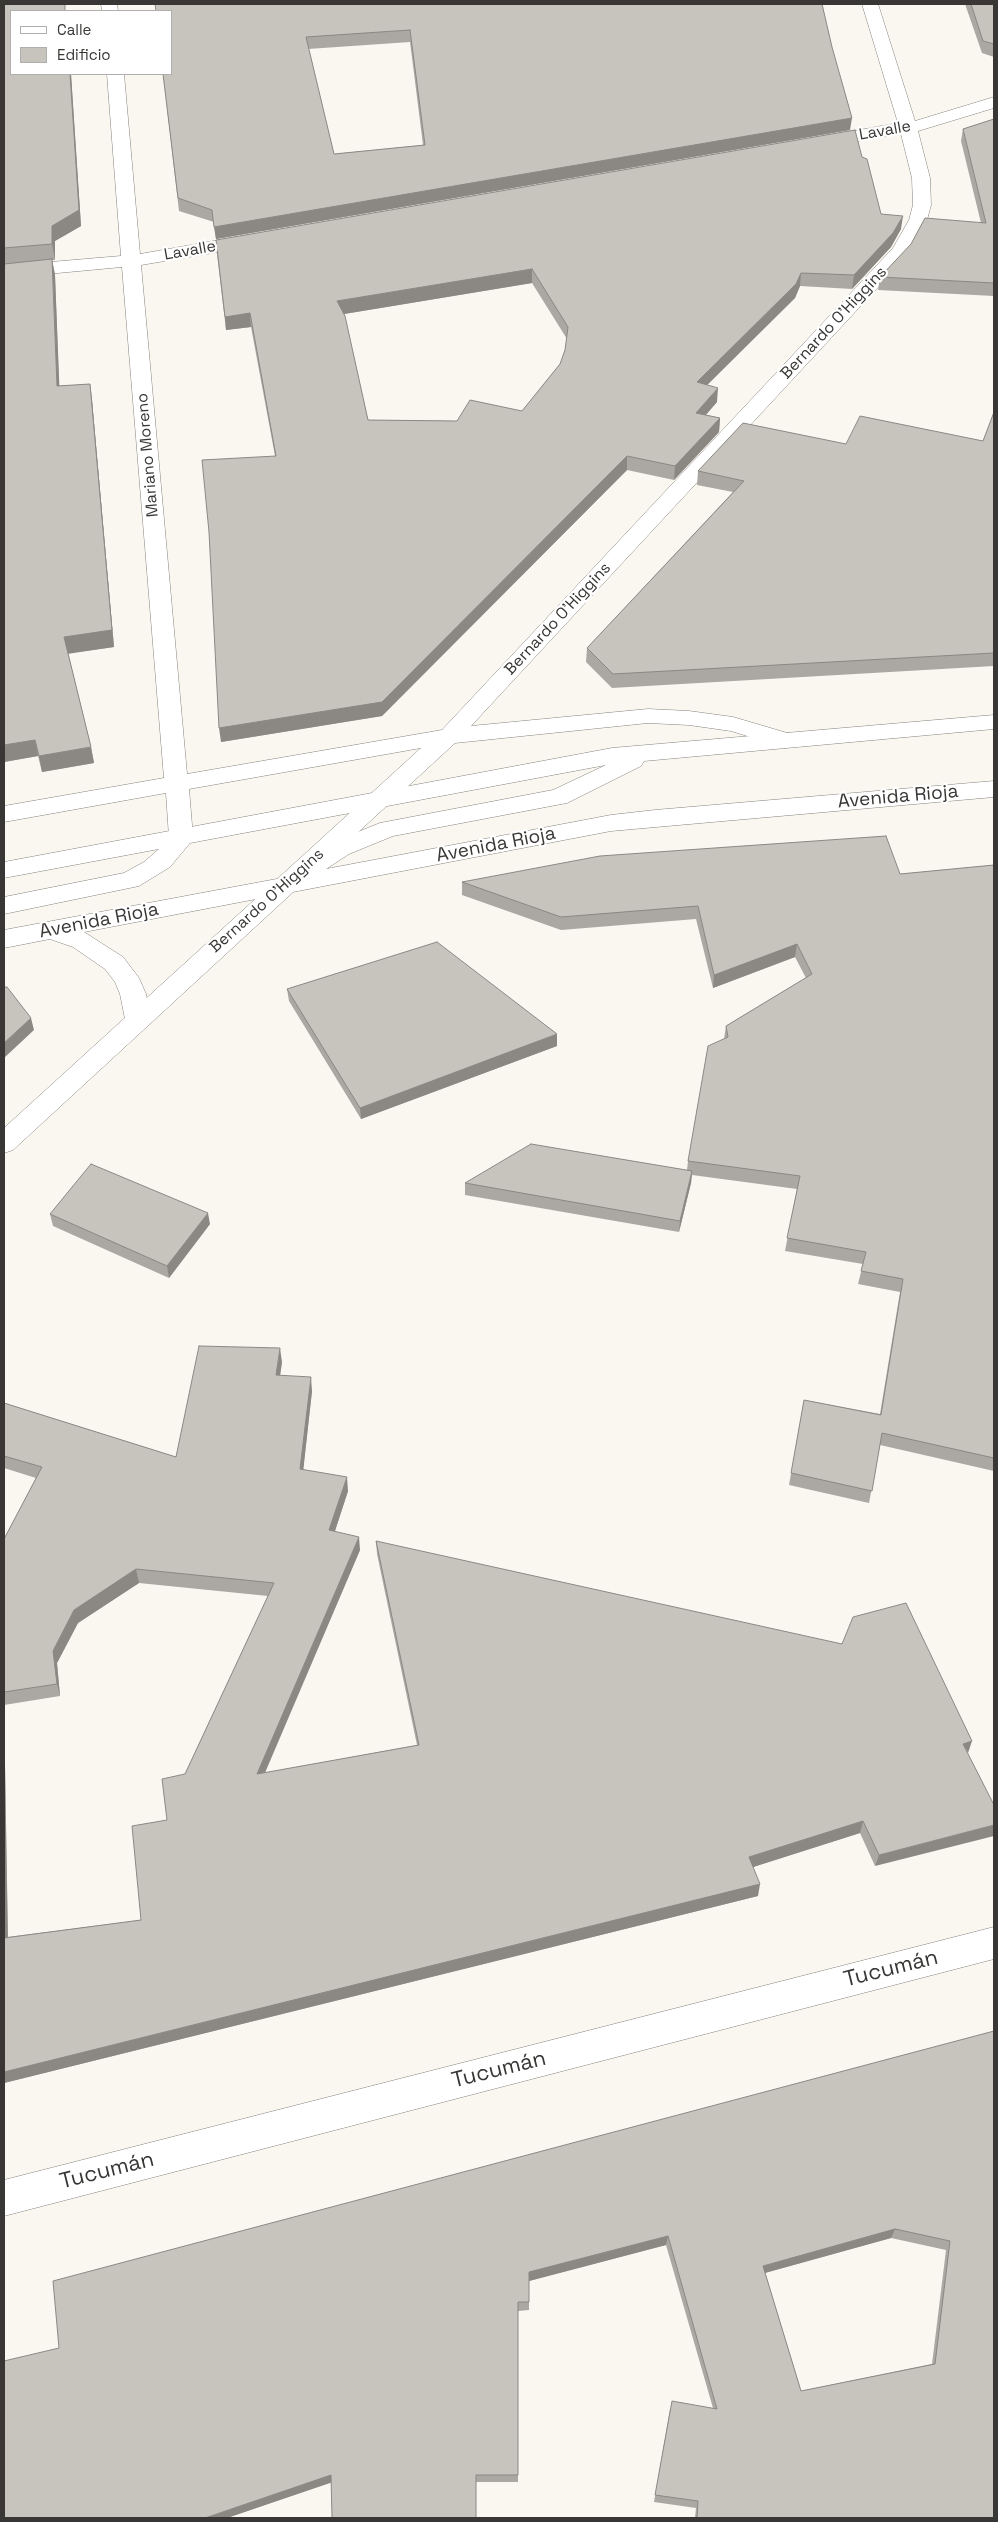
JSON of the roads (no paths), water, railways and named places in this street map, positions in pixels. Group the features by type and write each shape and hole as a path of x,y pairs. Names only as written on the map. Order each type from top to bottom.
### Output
{"street":[{"name":"Bernardo O'Higgins","path":"4,1143 449,736 901,251 918,220 922,190 908,127 870,4"},
{"name":"Mariano Moreno","path":"115,75 181,837"},
{"name":"Lavalle","path":"801,146 926,124 994,102"},
{"name":"Lavalle","path":"4,272 132,260 273,236"},
{"path":"4,814 449,736 648,716 689,718 733,724 786,740"},
{"path":"4,870 606,757 663,750 994,722"},
{"path":"286,885 322,859 366,837 388,830 559,797 630,762 663,750"},
{"name":"Avenida Rioja","path":"4,939 611,823 994,789"},
{"path":"4,904 130,880 162,861 177,845 181,837"},
{"path":"51,930 82,941 114,963 126,978 133,994 138,1019"},
{"name":"Tucumán","path":"4,2198 994,1943"}]}
